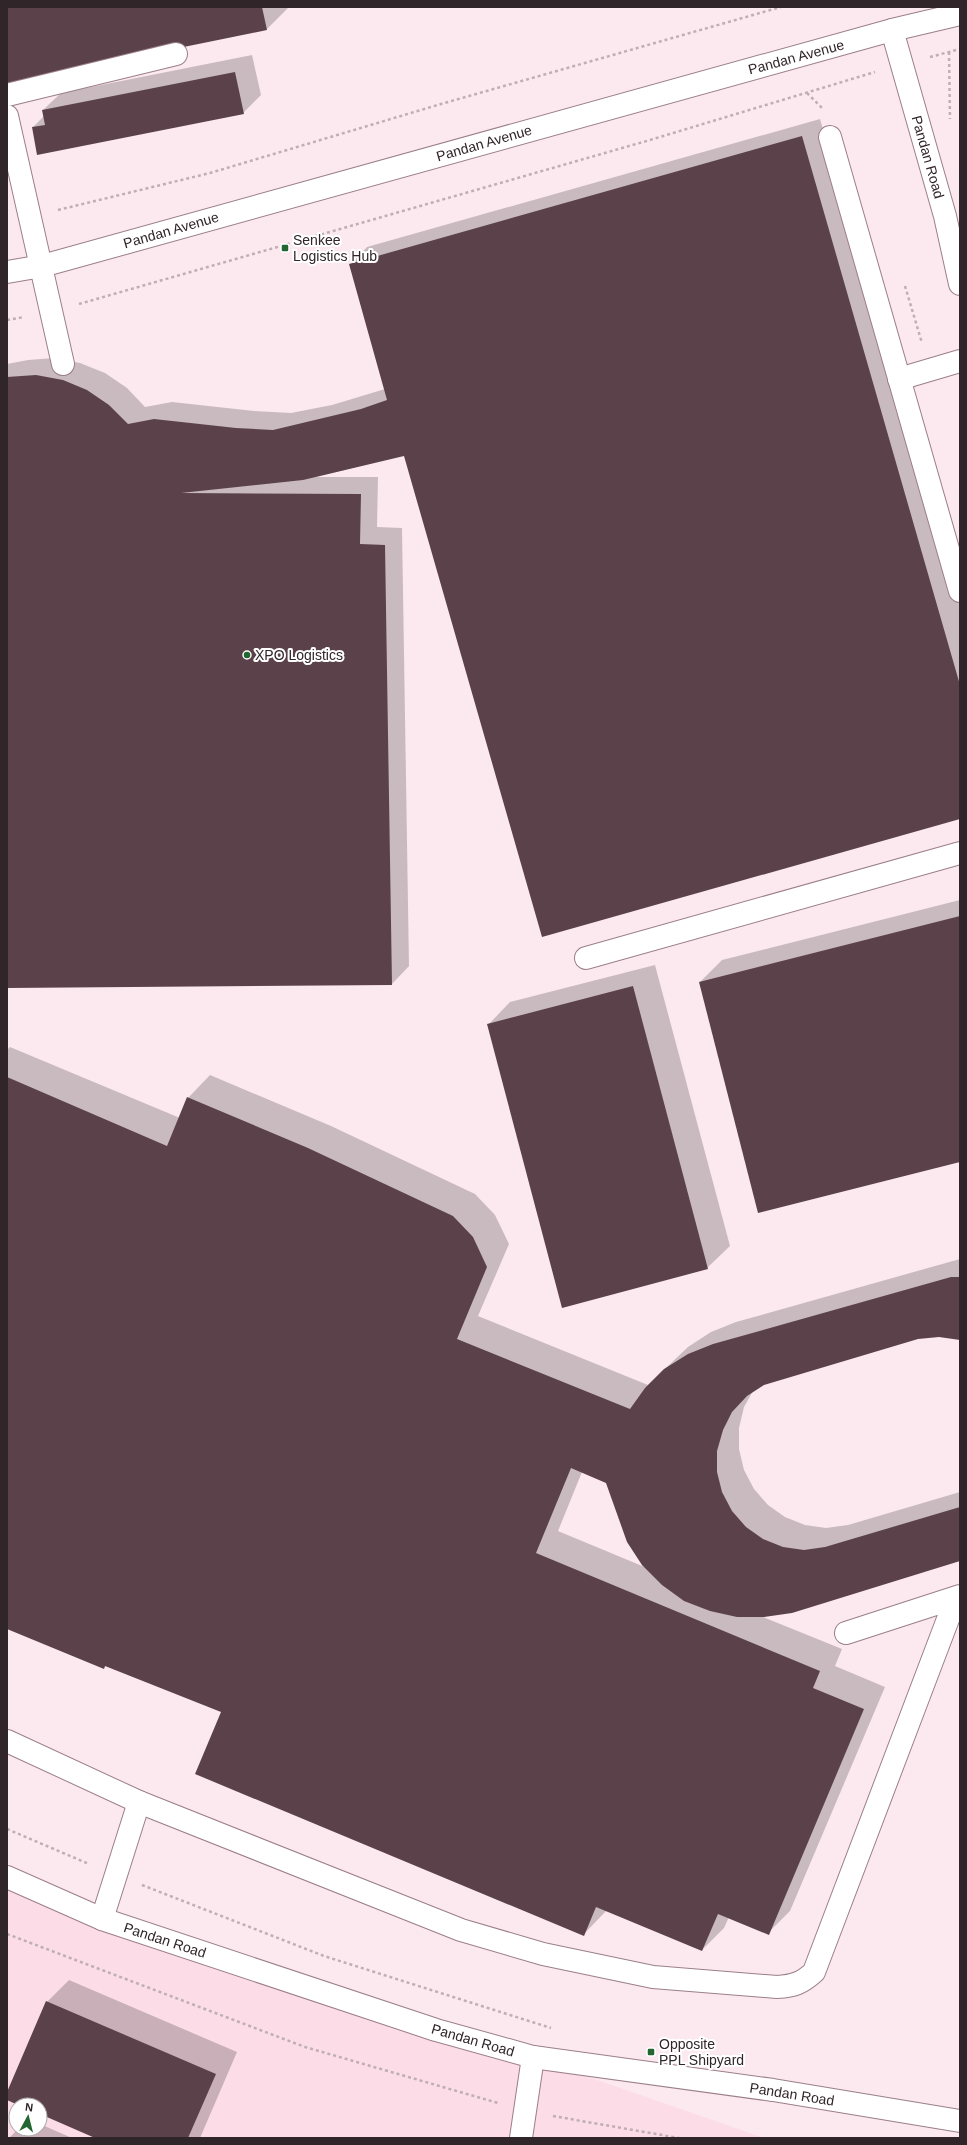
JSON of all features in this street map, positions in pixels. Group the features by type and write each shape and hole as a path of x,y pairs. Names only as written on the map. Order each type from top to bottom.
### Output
{"street":[{"name":"Pandan Avenue","path":"7,272 42,266 892,30 935,13 960,14"},
{"name":"Pandan Road","path":"892,30 944,216 960,284"},
{"path":"7,95 176,54"},
{"path":"7,116 63,364"},
{"path":"830,137 960,591"},
{"path":"899,379 960,361"},
{"path":"586,958 960,853"},
{"path":"846,1633 958,1597"},
{"path":"7,1741 139,1802 461,1930 542,1954 653,1977 777,1987 793,1986 803,1982 814,1972 958,1597"},
{"path":"102,1920 139,1802"},
{"name":"Pandan Road","path":"7,1877 102,1920 436,2030 533,2057 773,2090 960,2121"},
{"path":"521,2138 533,2057"}],"path":[{"path":"30,216 210,173 441,104 781,7"},
{"path":"7,320 52,312 650,140 901,64 960,48"},
{"path":"949,52 950,123"},
{"path":"7,1829 116,1875 324,1956 553,2029"},
{"path":"7,1934 304,2047 525,2111 679,2138"}],"shaded area":[{"path":"7,1875 764,2138 7,2138"}],"building":[{"path":"7,7 262,7 267,30 7,83"},
{"path":"235,72 244,114 37,155 32,127 45,125 42,110"},
{"path":"802,136 960,685 960,819 542,937 404,456 303,480 181,493 361,494 360,544 385,545 392,985 7,988 7,377 36,375 63,380 87,390 109,405 128,424 154,419 236,428 273,430 361,409 387,400 349,264"},
{"path":"960,916 960,1162 758,1213 699,982"},
{"path":"633,986 708,1269 562,1308 487,1024"},
{"path":"7,1077 167,1146 187,1097 308,1148 453,1216 473,1237 487,1267 457,1339 630,1409 645,1388 664,1369 688,1354 713,1344 951,1277 960,1277 960,1340 939,1337 918,1339 764,1385 747,1396 732,1412 723,1430 717,1451 717,1472 722,1492 732,1511 746,1527 763,1539 783,1547 804,1550 825,1547 960,1507 960,1561 792,1613 764,1617 737,1617 710,1611 684,1601 662,1585 642,1565 627,1542 606,1483 571,1468 536,1553 820,1671 813,1688 864,1709 769,1935 718,1914 702,1951 596,1907 584,1936 195,1774 221,1712 105,1666 104,1669 7,1629"},
{"path":"46,2001 216,2074 188,2138 95,2138 48,2117 48,2097 8,2097 8,2100 7,2092"}],"place":[{"name":"Senkee Logistics Hub","path":"285,248"},
{"name":"XPO Logistics","path":"247,655"},
{"name":"Opposite PPL Shipyard","path":"651,2052"}]}
